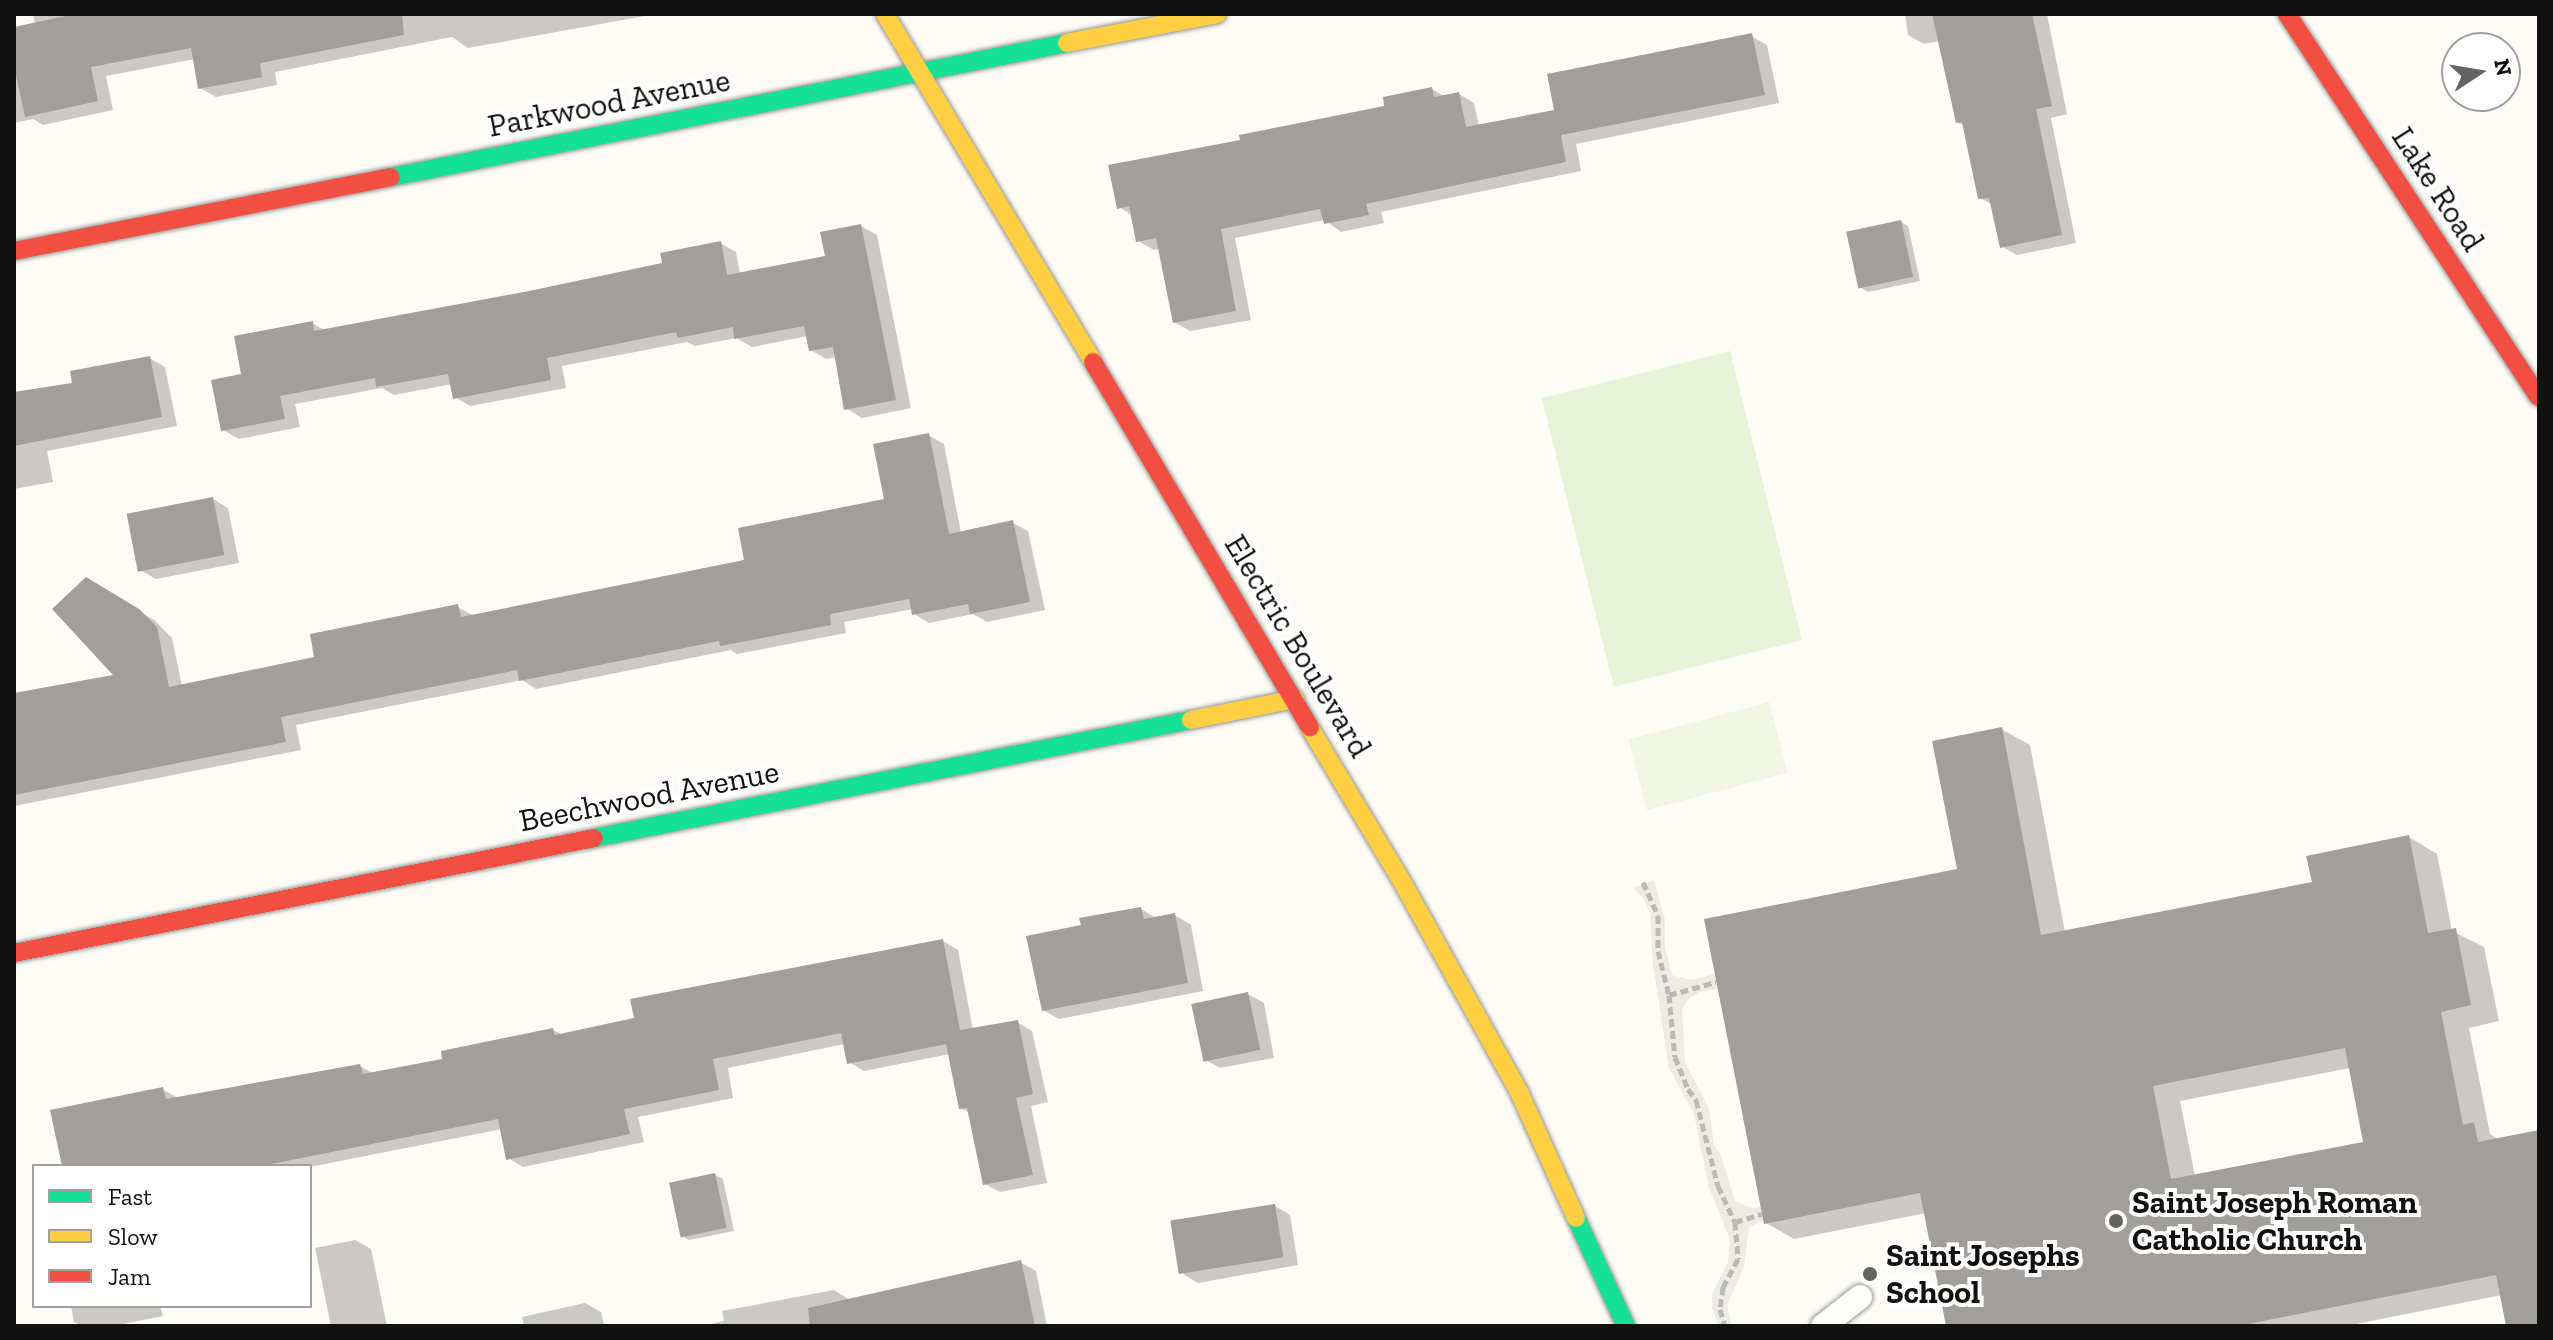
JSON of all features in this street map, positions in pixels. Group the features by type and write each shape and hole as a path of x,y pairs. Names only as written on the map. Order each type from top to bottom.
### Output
{"street":[{"name":"Electric Boulevard","path":"885,14 1295,699 1520,1094 1626,1326"},
{"name":"Parkwood Avenue","path":"14,251 1217,14"},
{"name":"Lake Road","path":"2287,14 2539,397"},
{"name":"Beechwood Avenue","path":"14,953 1295,699"}],"lane":[{"path":"1823,1326 1860,1297"}],"path":[{"path":"1643,882 1658,916 1658,951 1669,995 1679,1072 1696,1100 1718,1186 1735,1222 1738,1259 1723,1287 1720,1309 1725,1326"},
{"path":"1669,995 1716,982"},
{"path":"1735,1222 1762,1214"}],"green space":[{"path":"1730,351 1802,640 1614,687 1542,398"},
{"path":"1769,702 1788,773 1647,810 1628,740"}],"shaded area":[{"path":"1654,880 1665,920 1665,948 1672,975 1691,980 1715,974 1717,989 1699,992 1688,1000 1682,1010 1685,1062 1709,1109 1714,1145 1721,1155 1735,1201 1752,1208 1761,1207 1763,1220 1749,1228 1744,1267 1727,1306 1732,1326 1718,1326 1712,1307 1712,1294 1728,1262 1730,1239 1709,1188 1694,1114 1669,1068 1653,965 1650,913 1644,899 1633,888"}],"building":[{"path":"75,14 402,14 404,35 260,63 262,77 198,89 191,48 91,67 98,101 25,117 14,65 14,27"},
{"path":"1932,14 2032,14 2052,106 2036,109 2062,235 2000,248 1989,198 1978,199 1962,122 1956,123"},
{"path":"1752,33 1765,95 1561,135 1566,162 1366,204 1369,215 1324,224 1320,209 1221,229 1236,311 1173,323 1156,238 1136,242 1129,206 1117,209 1108,165 1240,140 1239,135 1384,106 1383,97 1432,87 1434,97 1459,92 1466,127 1554,110 1547,74"},
{"path":"1901,220 1913,277 1858,288 1846,232"},
{"path":"861,224 896,400 844,410 833,347 809,351 804,326 734,339 733,327 678,338 676,332 547,358 551,380 453,399 448,374 376,387 375,378 280,396 285,419 221,431 211,380 241,374 234,336 313,321 314,331 529,291 662,263 660,253 721,241 727,275 825,256 820,232"},
{"path":"150,356 162,417 14,446 14,392 72,383 70,371"},
{"path":"929,433 949,534 1013,520 1030,602 970,614 968,604 912,615 909,599 830,614 831,625 720,646 719,641 519,681 517,670 281,717 286,742 14,795 14,693 113,675 52,609 86,577 139,609 157,627 169,687 314,657 310,634 458,604 461,617 744,560 738,528 884,499 873,444"},
{"path":"213,497 224,555 138,572 127,514"},
{"path":"2002,727 2041,935 2312,882 2306,856 2409,835 2428,933 2456,928 2471,1005 2441,1012 2463,1125 2474,1122 2478,1142 2539,1130 2539,1326 2506,1326 2496,1275 2238,1326 1946,1326 1920,1193 1764,1224 1704,919 1957,869 1932,741","holes":["2345,1048 2363,1142 2171,1179 2153,1086"]},
{"path":"1141,907 1144,919 1175,913 1188,983 1042,1011 1026,936 1081,925 1079,918"},
{"path":"943,939 960,1030 1018,1020 1033,1094 1016,1098 1033,1175 983,1185 967,1108 959,1109 946,1044 847,1064 841,1033 713,1059 719,1090 624,1109 630,1134 506,1160 498,1119 271,1164 62,1164 50,1110 163,1087 166,1099 360,1064 363,1074 442,1059 441,1051 553,1028 555,1035 634,1018 630,999"},
{"path":"1248,992 1260,1050 1204,1062 1191,1004"},
{"path":"715,1173 727,1228 681,1238 669,1183"},
{"path":"1275,1204 1283,1257 1179,1274 1170,1221"},
{"path":"1021,1260 1035,1326 810,1326 808,1308"}],"traffic: fast":[{"path":"391,177 1067,43"},
{"path":"594,838 1191,720"},
{"path":"1576,1218 1626,1326"}],"traffic: slow":[{"path":"885,14 1093,362"},
{"path":"1067,43 1217,14"},
{"path":"1191,720 1295,699"},
{"path":"1310,728 1405,887 1520,1094 1576,1218"}],"traffic: jam":[{"path":"2287,14 2539,397"},
{"path":"14,251 391,177"},
{"path":"1093,362 1310,728"},
{"path":"14,953 594,838"}],"place":[{"name":"Saint Joseph Roman Catholic Church","path":"2116,1221"},
{"name":"Saint Josephs School","path":"1870,1274"}]}
